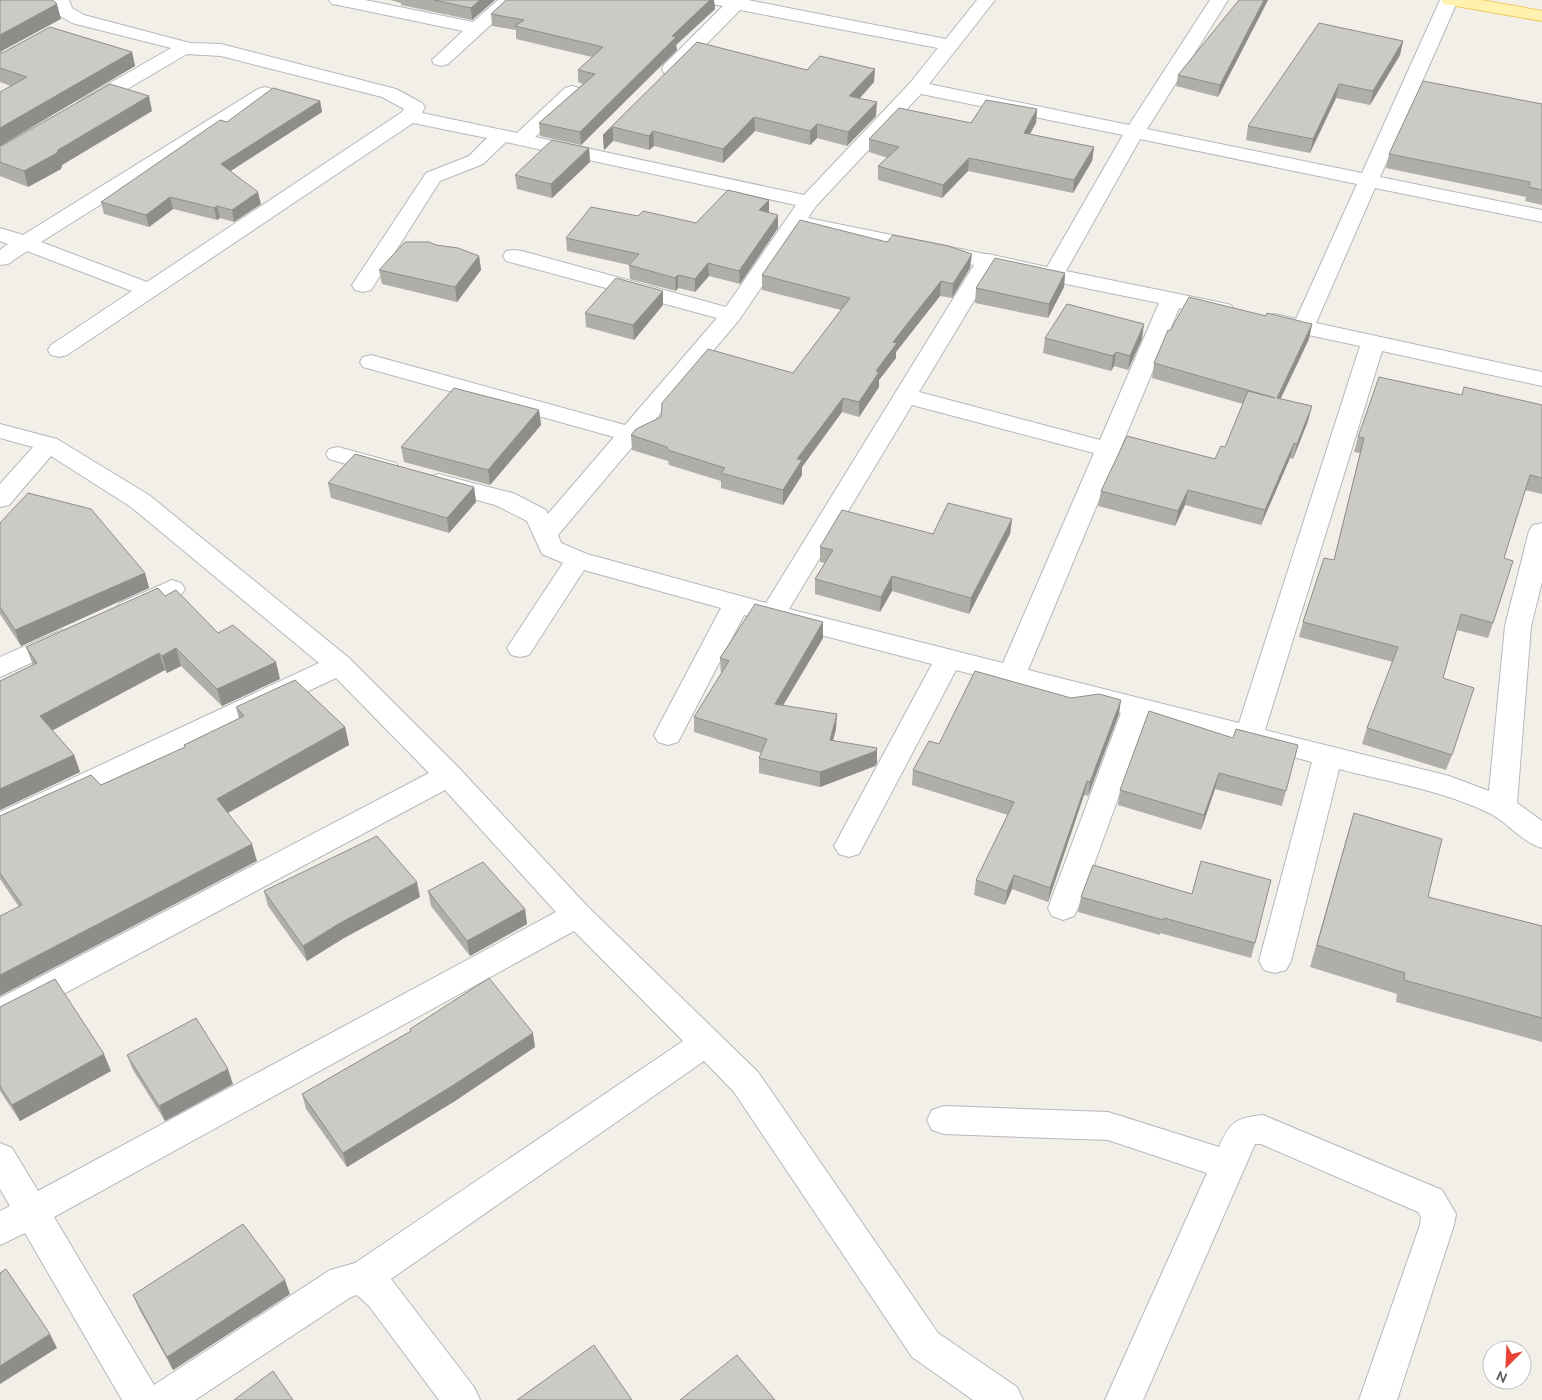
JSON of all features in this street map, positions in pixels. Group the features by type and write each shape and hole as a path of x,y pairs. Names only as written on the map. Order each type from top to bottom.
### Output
{"main road":[{"path":"1450,0 1542,16"}],"street":[{"path":"58,350 410,116 415,107 389,93 221,50 184,48 78,19 66,14 60,0"},
{"path":"338,0 477,28"},
{"path":"441,60 509,0"},
{"path":"545,534 731,315 808,202 917,87 986,0"},
{"path":"1054,274 1134,134 1218,0"},
{"path":"1303,327 1450,0"},
{"path":"661,78 731,1 949,45"},
{"path":"61,28 78,19"},
{"path":"69,115 184,48"},
{"path":"917,87 1134,134 1369,179 1542,216"},
{"path":"522,139 572,92"},
{"path":"0,259 265,93"},
{"path":"410,116 522,139 594,146 808,202"},
{"path":"363,285 432,177 476,160 502,135"},
{"path":"796,222 988,260 1542,378"},
{"path":"0,234 148,290"},
{"path":"514,256 731,315"},
{"path":"773,614 988,260"},
{"path":"1012,675 1172,299"},
{"path":"1249,736 1373,342"},
{"path":"371,362 630,434"},
{"path":"906,396 1108,449"},
{"path":"0,431 49,444 140,501 339,666 449,775 577,915 746,1082 925,1345 1004,1400"},
{"path":"0,498 49,444"},
{"path":"338,454 504,500 537,516 551,548 578,560 736,605 1449,788 1502,806 1542,838"},
{"path":"1502,806 1518,626 1535,591 1542,531"},
{"path":"520,648 578,560"},
{"path":"108,618 172,589"},
{"path":"668,735 736,605"},
{"path":"0,668 81,630"},
{"path":"849,846 948,659"},
{"path":"0,825 339,666"},
{"path":"1063,908 1137,708"},
{"path":"1275,961 1328,757"},
{"path":"0,1013 449,775"},
{"path":"0,1229 577,915"},
{"path":"163,1400 342,1282 363,1278 707,1042"},
{"path":"944,1120 1108,1126 1228,1165"},
{"path":"1124,1400 1240,1137 1247,1131 1263,1130 1430,1202 1439,1214 1437,1225 1378,1400"},
{"path":"0,1158 142,1400"},
{"path":"363,1278 382,1294 461,1400"}],"building":[{"path":"0,0 53,0 57,4 0,35"},
{"path":"434,0 480,0 471,8"},
{"path":"506,0 710,0 672,36 676,37 580,132 539,123 595,74 578,70 603,47 515,26 524,20 491,14"},
{"path":"1239,0 1264,0 1220,85 1178,75"},
{"path":"1319,23 1403,41 1373,91 1339,84 1313,139 1248,126"},
{"path":"50,27 132,52 0,128 0,92 27,77 0,68 0,53"},
{"path":"697,42 807,70 820,56 875,69 849,96 877,102 848,132 817,124 810,131 754,117 723,149 653,131 649,136 613,127 603,135"},
{"path":"1423,81 1542,104 1542,190 1529,187 1530,182 1389,154"},
{"path":"110,84 149,96 58,150 57,153 24,171 0,162 0,146"},
{"path":"273,88 320,101 221,164 258,192 232,210 217,206 214,208 170,197 146,215 101,202 220,120 227,122"},
{"path":"986,100 1037,109 1024,133 1094,147 1074,180 969,158 943,185 878,166 899,147 869,139 899,108 971,123"},
{"path":"552,140 589,148 551,184 515,175"},
{"path":"728,190 769,200 759,210 778,215 739,271 708,263 695,279 678,275 675,278 629,265 639,254 566,238 591,207 638,216 643,211 696,223"},
{"path":"800,220 887,242 893,235 948,246 972,254 953,284 941,281 893,342 897,343 876,371 879,372 859,402 843,398 797,459 802,460 783,490 721,473 725,468 668,450 667,447 631,435 636,429 661,417 662,403 708,349 793,373 850,298 762,275"},
{"path":"405,242 429,242 436,245 458,248 479,256 455,287 379,270"},
{"path":"995,258 1065,273 1049,304 976,288"},
{"path":"616,278 663,291 633,325 585,313"},
{"path":"1189,297 1266,316 1267,313 1312,324 1277,398 1312,406 1297,444 1294,443 1265,510 1188,490 1178,511 1101,491 1127,436 1215,459 1221,446 1225,447 1248,391 1275,398 1154,363 1168,330 1170,331"},
{"path":"1067,304 1144,324 1130,356 1116,352 1113,356 1045,338"},
{"path":"1379,377 1462,395 1464,387 1542,405 1542,478 1530,475 1504,558 1513,561 1493,623 1461,614 1443,678 1474,688 1452,755 1367,728 1398,647 1303,622 1324,558 1334,560 1364,438 1358,437"},
{"path":"454,388 539,410 488,470 401,447"},
{"path":"355,454 474,487 447,518 328,483"},
{"path":"28,493 91,509 145,573 15,630 0,607 0,523"},
{"path":"948,503 1012,519 971,598 892,576 881,597 815,579 833,550 820,547 842,510 933,534"},
{"path":"158,588 165,596 176,590 218,633 233,625 276,662 217,689 176,648 162,656 159,653 40,716 74,755 0,789 0,681 37,663 26,647"},
{"path":"755,604 823,622 775,704 837,714 830,740 877,748 876,751 820,772 759,758 767,739 694,717 729,661 720,658"},
{"path":"975,671 1071,698 1099,694 1121,700 1090,782 1087,781 1050,888 1014,875 1007,891 976,880 1014,802 913,770 929,741 939,744"},
{"path":"295,680 345,727 217,799 252,844 0,975 0,916 22,905 0,873 0,816 91,775 101,785 185,747 184,745 244,716 236,707"},
{"path":"1149,711 1233,738 1236,729 1298,745 1286,791 1219,773 1204,815 1120,790"},
{"path":"1354,813 1442,839 1428,897 1542,926 1542,1018 1404,980 1405,973 1317,945"},
{"path":"377,836 417,882 340,923 303,946 264,891"},
{"path":"1201,861 1271,880 1255,943 1081,897 1093,865 1192,894"},
{"path":"483,862 525,909 467,941 428,891"},
{"path":"489,978 533,1033 452,1086 343,1153 302,1094 411,1031 410,1029"},
{"path":"55,979 104,1054 12,1105 0,1086 0,1007"},
{"path":"196,1018 228,1069 159,1106 127,1055"},
{"path":"243,1224 285,1280 167,1357 133,1295"},
{"path":"6,1269 50,1334 0,1366 0,1273"},
{"path":"594,1345 632,1400 517,1400"},
{"path":"737,1355 775,1400 680,1400"},
{"path":"273,1371 293,1400 234,1400"}]}
